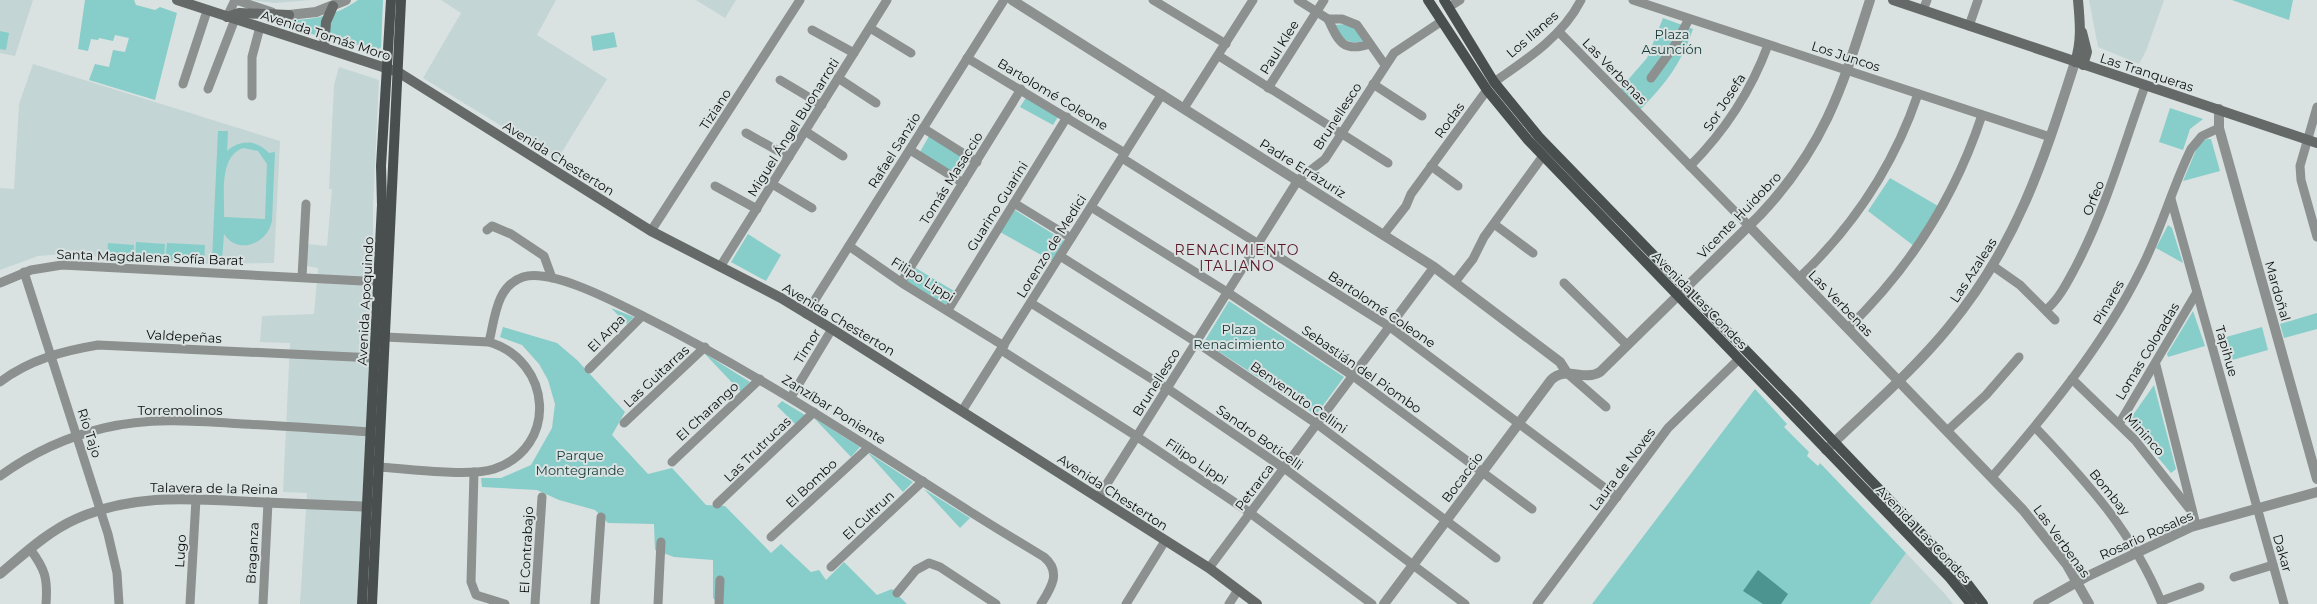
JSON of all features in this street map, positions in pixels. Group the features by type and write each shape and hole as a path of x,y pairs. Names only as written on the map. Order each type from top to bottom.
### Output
{"main road":[{"name":"Avenida Tomás Moro","path":"177,0 398,72"},
{"name":"Avenida Apoquindo","path":"372,604 371,432 386,67 391,0"},
{"name":"Avenida Apoquindo","path":"362,604 372,507 379,467 401,0"},
{"name":"Avenida Las Condes","path":"1428,0 1487,90 1543,156 1680,292 1798,404 1830,446 1950,578 1971,604"},
{"name":"Las Tranqueras","path":"1893,0 2317,143"},
{"path":"2078,0 2081,28 2086,46 2079,63"},
{"name":"Avenida Las Condes","path":"1446,4 1494,82 1539,138 1680,292 1739,359 1961,575 1983,604"},
{"path":"324,47 326,22 334,6"},
{"path":"231,18 239,13 289,15"},
{"name":"Avenida Chesterton","path":"398,72 651,231 832,329 1209,568 1257,604"}],"street":[{"path":"208,90 231,18 235,0 266,11 289,15 307,14 334,6 346,0"},
{"name":"Tiziano","path":"651,231 800,0"},
{"name":"Rafael Sanzio","path":"806,314 1004,0"},
{"name":"Padre Errázuriz","path":"1012,0 1434,267 1560,362 1567,373"},
{"path":"1153,0 1226,44"},
{"path":"1184,108 1219,56 1253,0"},
{"path":"1298,0 1328,19 1339,41 1346,46 1352,48 1370,44"},
{"name":"Paul Klee","path":"1268,88 1324,0"},
{"path":"1446,4 1460,0"},
{"name":"Los Ilanes","path":"1494,82 1559,32 1570,20 1581,0"},
{"name":"Los Juncos","path":"1633,0 2050,137"},
{"name":"Vicente Huidobro","path":"1680,292 1773,201 1806,158 1830,115 1848,70 1870,0"},
{"path":"1923,10 1927,0"},
{"path":"1969,26 1978,0"},
{"name":"Miguel Ángel Buonarroti","path":"720,267 886,1"},
{"path":"183,84 207,10"},
{"path":"1328,19 1342,19 1357,25 1385,65"},
{"path":"1651,78 1675,45 1689,19"},
{"name":"Brunellesco","path":"1098,498 1298,180 1321,164 1394,53 1442,21"},
{"path":"252,96 252,56 260,27"},
{"path":"870,28 911,53"},
{"path":"812,30 854,53"},
{"name":"Las Verbenas","path":"1559,32 1992,477 2044,534 2077,582 2089,604"},
{"name":"Sor Josefa","path":"1690,166 1715,139 1737,110 1754,78 1768,45"},
{"path":"1219,56 1388,163"},
{"name":"Bartolomé Coleone","path":"967,58 1068,117 1258,243 1390,327 1617,497"},
{"name":"Las Azaleas","path":"1830,446 1948,329 1993,266 2022,212 2079,63"},
{"path":"838,78 876,103"},
{"path":"780,80 822,105"},
{"path":"1373,84 1422,116"},
{"name":"Orfeo","path":"2046,310 2055,301 2069,279 2098,221 2145,86"},
{"name":"Tomás Masaccio","path":"902,281 1022,89"},
{"name":"Rodas","path":"1384,234 1406,206 1411,194 1487,90"},
{"name":"Lorenzo de Medici","path":"962,411 1162,94"},
{"path":"1799,278 1838,238 1871,194 1898,145 1918,94"},
{"path":"2317,107 2306,139 2301,160 2300,173 2317,237"},
{"name":"Mardoñal","path":"2219,110 2219,128 2317,479"},
{"path":"1848,328 1901,270 1934,222 1962,170 1982,115"},
{"name":"Guarino Guarini","path":"948,310 1068,117"},
{"path":"923,128 976,162"},
{"name":"Pinares","path":"1992,477 2035,427 2104,335 2130,291 2152,246 2191,149 2202,136 2219,128"},
{"path":"806,131 843,156"},
{"path":"746,133 789,157"},
{"path":"910,150 963,183"},
{"path":"1455,282 1473,259 1494,224 1543,156"},
{"path":"1431,166 1458,186"},
{"path":"772,184 812,208"},
{"path":"715,186 757,209"},
{"name":"Tapihue","path":"2171,199 2258,509"},
{"path":"1014,203 1071,238"},
{"path":"302,277 306,204"},
{"name":"Sebastián del Piombo","path":"1091,207 1227,292 1353,376 1532,509"},
{"path":"1494,224 1533,253"},
{"path":"487,230 492,226 511,234 544,256 552,278"},
{"name":"Filipo Lippi","path":"849,246 948,310 1002,348 1137,436 1250,513 1372,604"},
{"name":"Benvenuto Cellini","path":"1060,256 1196,342 1317,424 1496,558"},
{"name":"Santa Magdalena Sofía Barat","path":"0,283 24,272 45,266 62,265 378,282"},
{"path":"1993,266 2020,285 2055,320"},
{"name":"Petrarca","path":"1209,568 1434,267"},
{"name":"Río Tajo","path":"24,272 101,509 115,560 118,604"},
{"name":"Zanzíbar Poniente","path":"489,342 502,293 506,287 517,280 530,276 552,278 594,292 705,347 791,397 1048,560 1053,568 1054,580 1041,604"},
{"path":"378,282 387,291"},
{"path":"1564,283 1627,345"},
{"path":"1567,373 1586,377 1596,374 1680,292"},
{"name":"Lomas Coloradas","path":"2119,424 2156,365 2197,292"},
{"name":"Sandro Boticelli","path":"1031,303 1166,389 1284,469 1465,604"},
{"name":"El Arpa","path":"589,370 642,316"},
{"path":"376,328 385,337 489,342 512,352 531,372 538,390 539,416 531,440 519,455 493,470 474,472 379,467"},
{"name":"Timor","path":"791,397 832,329"},
{"name":"Valdepeñas","path":"0,382 21,368 51,355 98,345 375,358"},
{"name":"Las Guitarras","path":"624,423 705,347"},
{"path":"1947,431 1986,395 2019,357"},
{"name":"Laura de Noves","path":"1537,604 1674,422 1739,359"},
{"name":"Mininco","path":"2156,365 2196,525"},
{"path":"1567,373 1606,407"},
{"name":"Bocaccio","path":"1384,604 1551,380 1558,375 1567,373"},
{"name":"El Charango","path":"672,462 760,379"},
{"name":"Mininco","path":"2072,379 2119,424 2150,457 2192,512"},
{"name":"Las Trutrucas","path":"717,504 814,412"},
{"name":"Torremolinos","path":"0,476 37,452 78,436 119,425 172,420 371,432"},
{"name":"Bombay","path":"2035,427 2092,488 2116,520 2137,552 2161,602"},
{"name":"El Bombo","path":"771,538 869,447"},
{"path":"474,472 472,586 476,595 505,604"},
{"name":"El Cultrun","path":"831,567 922,481"},
{"name":"Rosario Rosales","path":"2038,604 2077,582 2137,552 2196,525 2317,492"},
{"name":"El Contrabajo","path":"535,604 542,497"},
{"name":"Talavera de la Reina","path":"0,574 30,549 64,525 101,509 152,499 196,499 372,507"},
{"name":"Lugo","path":"190,604 196,499"},
{"name":"Braganza","path":"263,604 268,502"},
{"name":"Dakar","path":"2258,509 2284,604"},
{"path":"596,604 601,517"},
{"path":"1126,604 1165,541"},
{"path":"658,604 661,542"},
{"path":"30,549 44,571 47,581 46,604"},
{"path":"897,593 916,570 930,563 940,567 996,604"},
{"path":"2234,577 2273,565"},
{"path":"719,604 720,580"},
{"path":"2161,602 2200,587"},
{"path":"1229,604 1238,590"}],"shaded area":[{"path":"0,0 33,0 15,56 0,53"},
{"path":"251,0 310,0 275,3"},
{"path":"441,0 556,0 537,35 607,79 557,160 423,78 461,13"},
{"path":"696,0 736,0 725,18"},
{"path":"2089,0 2164,0 2146,51 2139,64 2098,47"},
{"path":"33,64 280,141 274,263 207,264 62,254 38,256 0,270 0,188 14,189 19,104"},
{"path":"339,67 379,80 373,206 373,285 357,604 300,604 307,493 283,492 290,343 260,342 262,316 314,314 318,268 306,266 307,244 327,246 332,189 329,189 334,85"},
{"path":"1906,553 1945,594 1953,604 1870,604"},
{"path":"1758,570 1788,594 1781,604 1763,604 1743,591"}],"green space":[{"path":"85,0 134,0 136,5 155,10 160,7 177,13 155,100 89,80 95,64 109,67 113,50 125,52 129,38 115,35 113,41 99,38 98,40 91,39 88,51 78,49"},
{"path":"358,0 383,0 381,47 379,50 282,27 275,23 276,20 309,19 329,15"},
{"path":"2232,0 2293,0 2289,20"},
{"name":"Plaza Asunción","path":"1663,18 1693,29 1678,63 1658,90 1641,109 1620,89 1647,58"},
{"path":"1348,24 1354,27 1364,41 1354,42 1346,40 1339,34 1334,25"},
{"path":"0,31 9,33 6,50 0,49"},
{"path":"614,32 617,47 593,51 591,36"},
{"path":"1027,96 1059,115 1053,125 1020,107"},
{"path":"2170,108 2203,119 2190,129 2183,150 2159,142"},
{"path":"218,131 228,131 227,151 238,144 254,143 269,153 275,152 272,220 270,228 265,235 252,244 237,244 230,241 224,234 222,260 212,260","holes":["243,148 258,151 267,164 265,219 224,217 224,178 226,168 230,160 235,153"]},
{"path":"929,136 969,161 959,177 920,152"},
{"path":"2207,139 2211,139 2220,171 2183,181 2199,143"},
{"path":"1890,178 1938,206 1914,246 1868,211"},
{"path":"1015,210 1066,242 1052,261 1000,232"},
{"path":"2168,225 2172,228 2183,263 2156,248"},
{"path":"748,234 781,255 766,281 731,262"},
{"path":"136,242 165,244 164,260 135,258"},
{"path":"108,243 134,245 133,258 107,256"},
{"path":"167,243 205,245 204,263 165,260"},
{"path":"914,267 954,291 945,306 905,281"},
{"name":"Plaza Renacimiento","path":"1229,301 1344,377 1316,415 1204,342"},
{"path":"611,308 634,317 627,324"},
{"path":"2193,311 2205,346 2168,357 2167,354"},
{"path":"2317,313 2317,329 2284,338 2280,324"},
{"name":"Parque Montegrande","path":"503,327 557,343 577,360 625,412 612,435 648,474 672,468 706,505 725,506 771,553 781,544 811,572 819,570 826,580 844,562 877,595 892,589 907,604 719,604 713,598 713,560 674,557 655,550 654,524 608,523 595,510 559,500 537,490 482,487 481,478 501,478 531,465 552,428 555,404 548,380 539,364 522,345 500,337"},
{"path":"2262,327 2268,350 2225,362 2219,339"},
{"path":"704,353 750,382 741,392"},
{"path":"2154,385 2176,469 2171,473 2128,422"},
{"path":"1755,389 1787,424 1784,427 1809,452 1807,456 1818,466 1820,463 1906,553 1870,604 1592,604"},
{"path":"782,401 805,415 796,425 777,406"},
{"path":"814,418 860,447 851,457"},
{"path":"867,452 913,482 903,492"},
{"path":"924,489 970,518 960,528"}],"district":[{"name":"RENACIMIENTO ITALIANO","path":"1237,258"}]}
